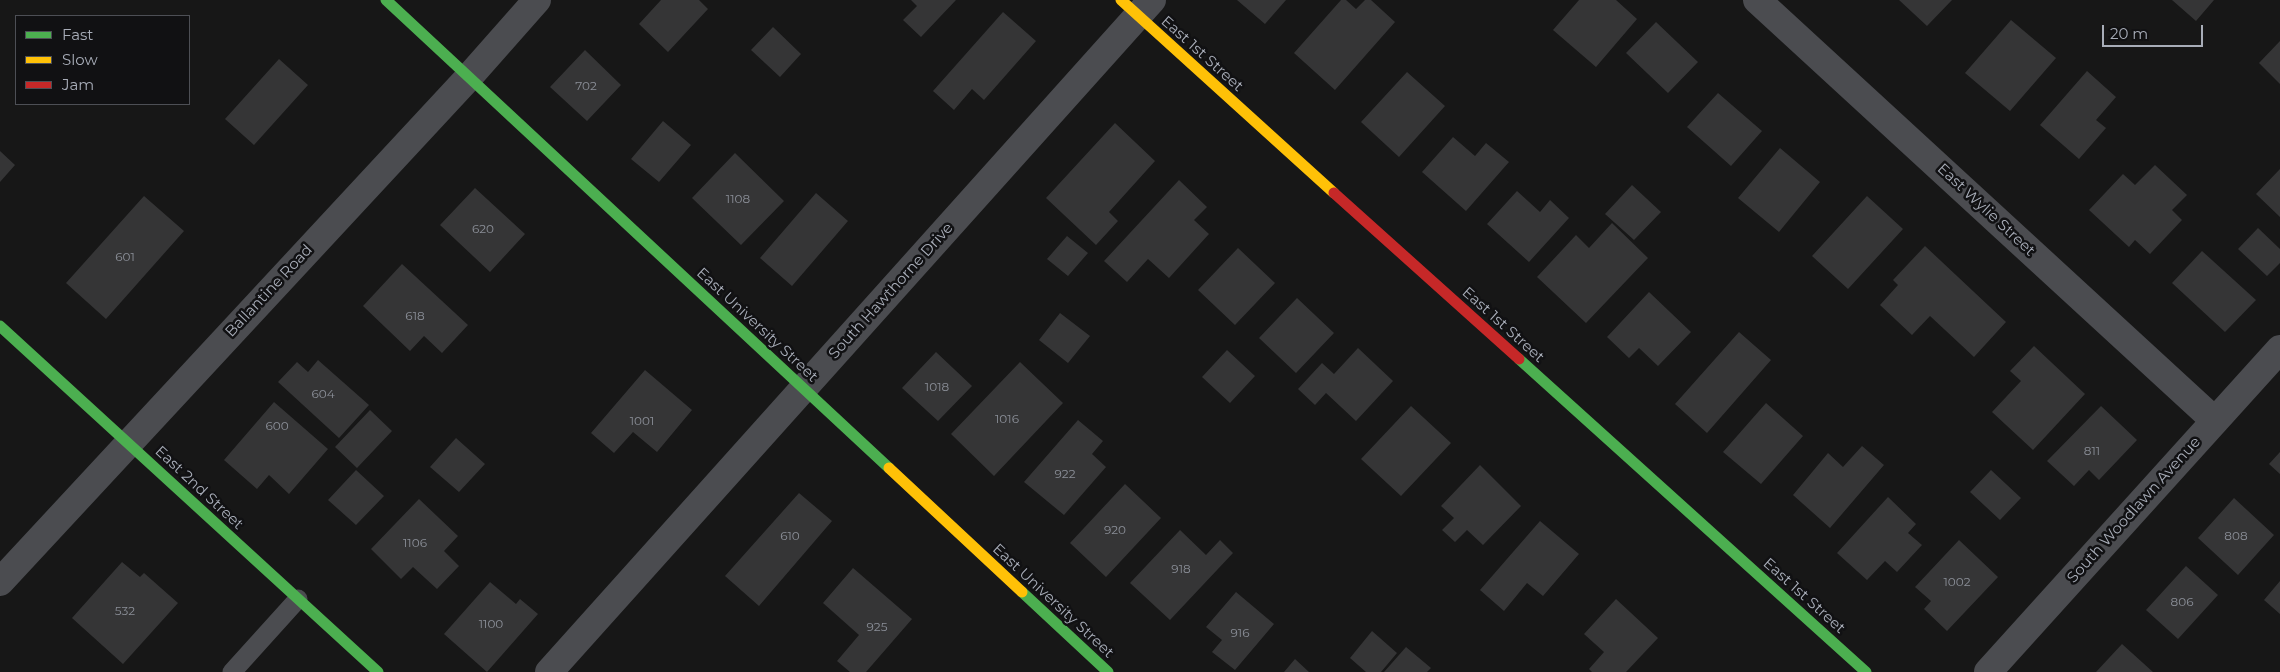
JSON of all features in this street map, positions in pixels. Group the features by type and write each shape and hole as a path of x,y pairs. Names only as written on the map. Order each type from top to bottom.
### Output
{"street":[{"name":"East University Street","path":"386,0 1108,672"},
{"name":"Ballantine Road","path":"0,582 468,77 537,0"},
{"name":"East Wylie Street","path":"1757,0 2214,420"},
{"name":"South Hawthorne Drive","path":"549,672 804,388 1137,5"},
{"name":"East 1st Street","path":"1137,5 1866,672"},
{"name":"East 2nd Street","path":"0,326 378,672"},
{"name":"South Woodlawn Avenue","path":"1988,672 2280,349"}],"lane":[{"path":"232,672 298,599"}],"building":[{"path":"661,0 699,0 708,9 668,52 639,24"},
{"path":"911,0 956,0 921,37 903,20 917,6"},
{"path":"1237,0 1286,0 1265,24"},
{"path":"1341,0 1346,0 1356,9 1365,0 1371,0 1395,22 1335,90 1294,53"},
{"path":"1579,0 1616,0 1637,19 1596,67 1553,30"},
{"path":"1899,0 1952,0 1927,26"},
{"path":"2172,0 2214,0 2196,21"},
{"path":"1003,12 1036,41 984,100 972,89 954,110 933,91"},
{"path":"2011,20 2056,58 2010,111 1965,73"},
{"path":"1656,22 1698,62 1668,93 1626,53"},
{"path":"773,27 801,54 780,77 751,50"},
{"path":"2280,41 2280,84 2259,63"},
{"path":"585,50 621,85 587,121 550,87"},
{"path":"279,59 308,85 254,145 225,119"},
{"path":"2087,71 2116,97 2096,120 2106,128 2079,159 2040,125"},
{"path":"1407,72 1445,106 1399,157 1361,122"},
{"path":"1718,93 1762,131 1731,166 1687,127"},
{"path":"663,121 691,145 659,182 631,159"},
{"path":"1115,123 1155,161 1109,212 1118,221 1096,245 1046,198"},
{"path":"1453,137 1475,156 1486,143 1509,162 1466,211 1422,172"},
{"path":"1780,148 1820,182 1779,232 1738,198"},
{"path":"0,151 15,165 0,182"},
{"path":"735,153 784,201 741,245 692,198"},
{"path":"2155,165 2187,195 2172,210 2182,220 2150,254 2135,240 2129,247 2089,210 2123,174 2135,185"},
{"path":"2280,169 2280,217 2256,194"},
{"path":"1179,180 1207,207 1194,220 1209,234 1169,278 1148,259 1127,282 1104,261"},
{"path":"1632,185 1661,212 1634,240 1605,214"},
{"path":"475,188 525,234 490,272 440,225"},
{"path":"1517,191 1540,212 1550,200 1569,218 1529,262 1487,224"},
{"path":"816,193 848,221 792,286 760,258"},
{"path":"144,196 184,231 106,319 66,283"},
{"path":"1867,196 1903,229 1848,289 1812,256"},
{"path":"1612,223 1648,258 1586,323 1537,277 1576,235 1589,248"},
{"path":"2258,228 2280,249 2280,263 2267,276 2238,249"},
{"path":"1067,236 1088,253 1068,276 1047,259"},
{"path":"1925,246 2006,322 1974,357 1930,316 1912,335 1880,305 1898,285 1893,280"},
{"path":"1238,248 1275,283 1235,325 1198,290"},
{"path":"2202,251 2256,300 2225,332 2172,283"},
{"path":"402,264 468,325 442,353 424,336 410,351 363,306"},
{"path":"1649,292 1691,332 1658,366 1639,348 1629,358 1607,337"},
{"path":"1297,298 1334,333 1296,373 1259,338"},
{"path":"1060,313 1090,336 1068,363 1039,340"},
{"path":"1739,332 1771,360 1707,433 1675,404"},
{"path":"2034,346 2085,394 2033,450 1992,412 2021,381 2010,371"},
{"path":"1358,348 1393,381 1356,421 1326,393 1315,405 1298,389 1322,363 1334,374"},
{"path":"1227,350 1255,376 1230,403 1202,377"},
{"path":"936,352 972,386 938,421 902,388"},
{"path":"318,360 369,405 339,438 278,382 297,362 308,372"},
{"path":"1020,362 1063,403 994,476 951,434"},
{"path":"645,370 692,410 657,452 633,432 614,453 591,433"},
{"path":"274,402 328,449 289,494 269,475 257,489 224,460"},
{"path":"1766,403 1803,436 1761,484 1723,452"},
{"path":"1411,406 1451,443 1401,496 1361,459"},
{"path":"2101,406 2137,440 2099,480 2089,470 2074,486 2047,461"},
{"path":"370,410 392,431 357,468 335,447"},
{"path":"1078,420 1103,441 1092,454 1106,467 1064,515 1024,482"},
{"path":"456,438 485,464 459,492 430,467"},
{"path":"1862,446 1884,465 1830,528 1793,495 1828,453 1843,467"},
{"path":"2280,452 2280,474 2269,464"},
{"path":"1480,465 1521,506 1483,545 1467,530 1455,542 1442,530 1454,518 1441,506"},
{"path":"356,470 384,496 356,525 328,500"},
{"path":"1991,470 2021,498 2000,520 1970,492"},
{"path":"1125,484 1161,518 1106,577 1070,543"},
{"path":"799,493 832,521 759,606 725,576"},
{"path":"1888,497 1916,524 1908,533 1922,545 1897,572 1885,561 1867,580 1837,553"},
{"path":"2234,498 2274,535 2238,575 2198,538"},
{"path":"419,499 458,536 444,551 459,566 437,589 413,567 401,579 371,549"},
{"path":"1540,521 1579,554 1543,596 1527,583 1504,611 1480,590"},
{"path":"1180,530 1206,555 1220,540 1233,553 1170,620 1130,583"},
{"path":"1959,540 1998,577 1947,631 1924,609 1931,601 1915,587"},
{"path":"122,562 140,577 144,573 178,603 123,664 72,618"},
{"path":"2186,566 2218,595 2178,639 2146,610"},
{"path":"853,568 912,619 866,672 850,672 837,661 859,635 823,603"},
{"path":"2280,581 2280,614 2264,600"},
{"path":"490,582 516,604 520,599 538,614 487,672 444,634"},
{"path":"1236,592 1274,624 1235,670 1212,652 1222,640 1206,627"},
{"path":"1616,599 1658,638 1626,672 1592,672 1589,669 1604,652 1584,634"},
{"path":"1372,631 1397,653 1381,672 1366,672 1350,658"},
{"path":"2122,644 2153,672 2096,672"},
{"path":"1406,647 1431,668 1427,672 1384,672"},
{"path":"1295,659 1309,672 1284,672"}],"traffic: fast":[{"path":"386,0 889,468"},
{"path":"0,326 378,672"},
{"path":"1519,359 1866,672"},
{"path":"1022,592 1108,672"}],"traffic: slow":[{"path":"1121,0 1334,193"},
{"path":"889,468 1022,592"}],"traffic: jam":[{"path":"1334,193 1519,359"}]}
